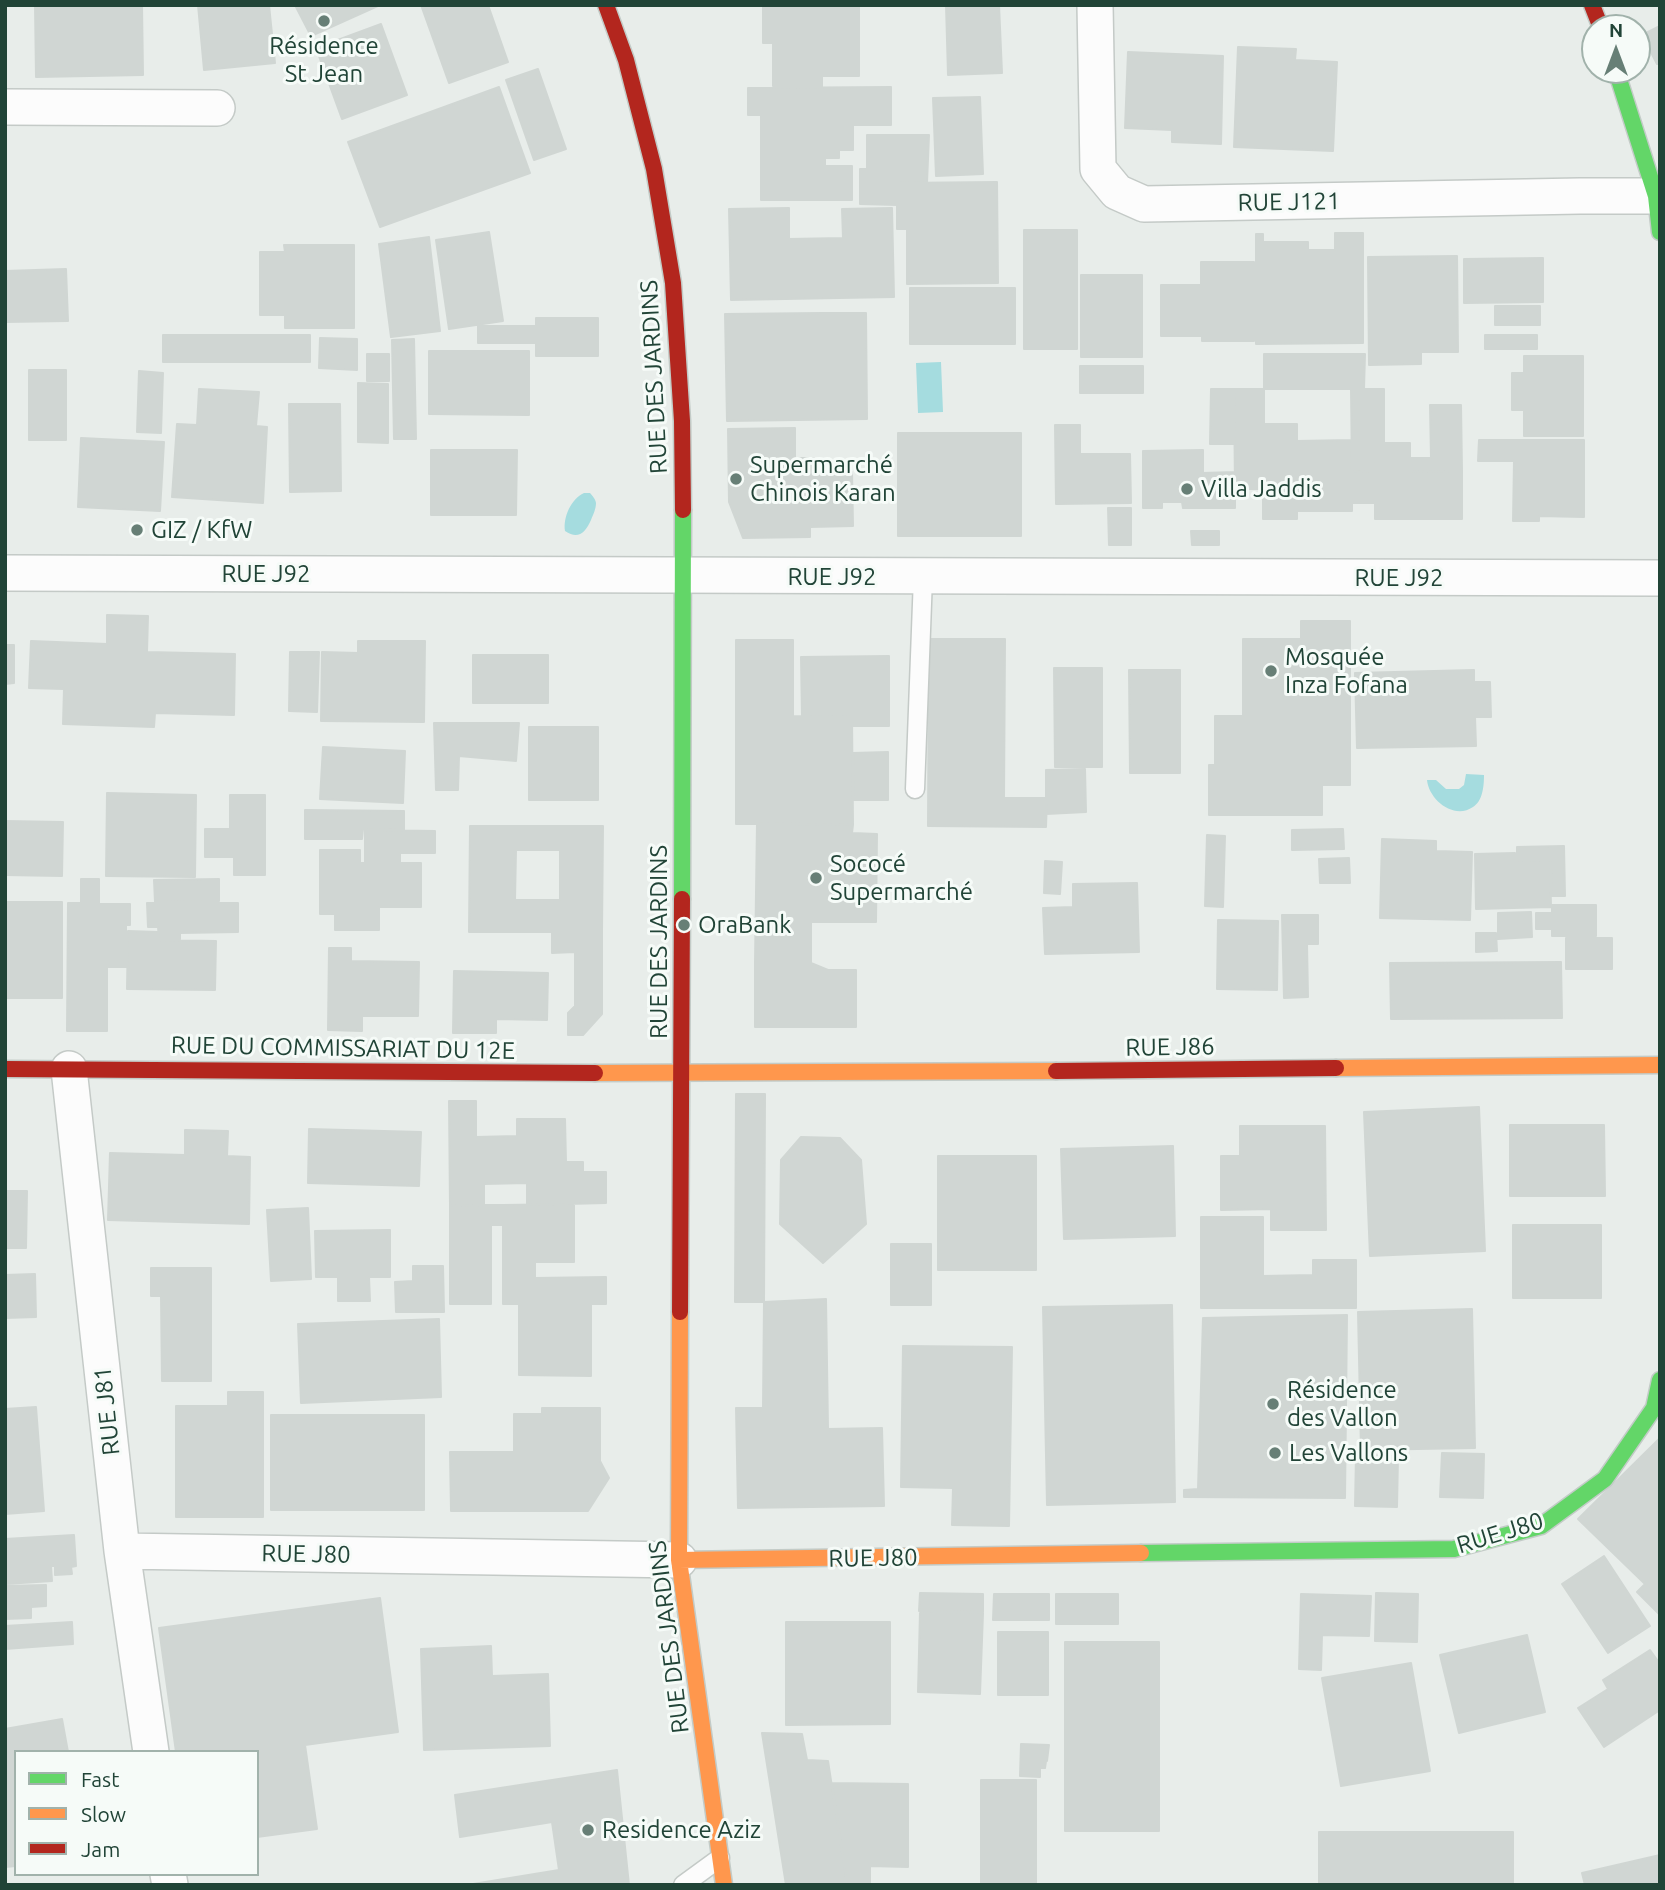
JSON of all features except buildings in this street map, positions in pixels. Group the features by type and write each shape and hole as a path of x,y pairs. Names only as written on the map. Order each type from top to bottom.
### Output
{"street":[{"name":"RUE DES JARDINS","path":"606,5 626,60 654,169 673,283 682,421 684,576 679,1560 724,1885"},
{"name":"RUE J121","path":"1095,5 1098,169 1117,192 1144,204 1656,196"},
{"path":"1620,84 1656,196 1660,232"},
{"path":"5,107 217,108"},
{"name":"RUE J92","path":"5,573 1660,578"},
{"name":"RUE J86","path":"681,1074 1660,1065"},
{"name":"RUE DU COMMISSARIAT DU 12E","path":"5,1069 681,1074"},
{"name":"RUE J81","path":"69,1069 122,1551 151,1750"},
{"name":"RUE J80","path":"122,1551 679,1560 1454,1549 1541,1526 1605,1479 1654,1408 1660,1380"}],"lane":[{"path":"915,789 923,577"},
{"path":"682,1885 720,1858"}],"water":[{"path":"941,362 943,412 918,413 916,363"},
{"path":"584,493 590,493 596,507 581,534 570,534 565,531 565,520 572,504"},
{"path":"1466,774 1484,775 1481,797 1473,807 1458,811 1437,801 1427,780 1436,780 1446,789 1459,789 1464,785"}],"traffic: fast":[{"path":"1620,84 1656,196 1660,232"},
{"path":"682,899 683,510"},
{"path":"1141,1553 1454,1549 1541,1526 1605,1479 1654,1408 1660,1380"}],"traffic: slow":[{"path":"1336,1068 1660,1065"},
{"path":"595,1073 1056,1071"},
{"path":"680,1312 679,1560 724,1885"},
{"path":"679,1560 1141,1553"}],"traffic: jam":[{"path":"606,5 626,60 654,169 673,283 682,421 683,510"},
{"path":"1592,5 1596,14"},
{"path":"680,1312 682,899"},
{"path":"1056,1071 1336,1068"},
{"path":"5,1069 595,1073"}],"place":[{"name":"Résidence St Jean","path":"324,21"},
{"name":"Supermarché Chinois Karan","path":"736,479"},
{"name":"Villa Jaddis","path":"1187,489"},
{"name":"GIZ / KfW","path":"137,530"},
{"name":"Mosquée Inza Fofana","path":"1271,671"},
{"name":"Sococé Supermarché","path":"816,878"},
{"name":"OraBank","path":"684,925"},
{"name":"Résidence des Vallon","path":"1273,1404"},
{"name":"Les Vallons","path":"1275,1453"},
{"name":"Residence Aziz","path":"588,1830"}]}
